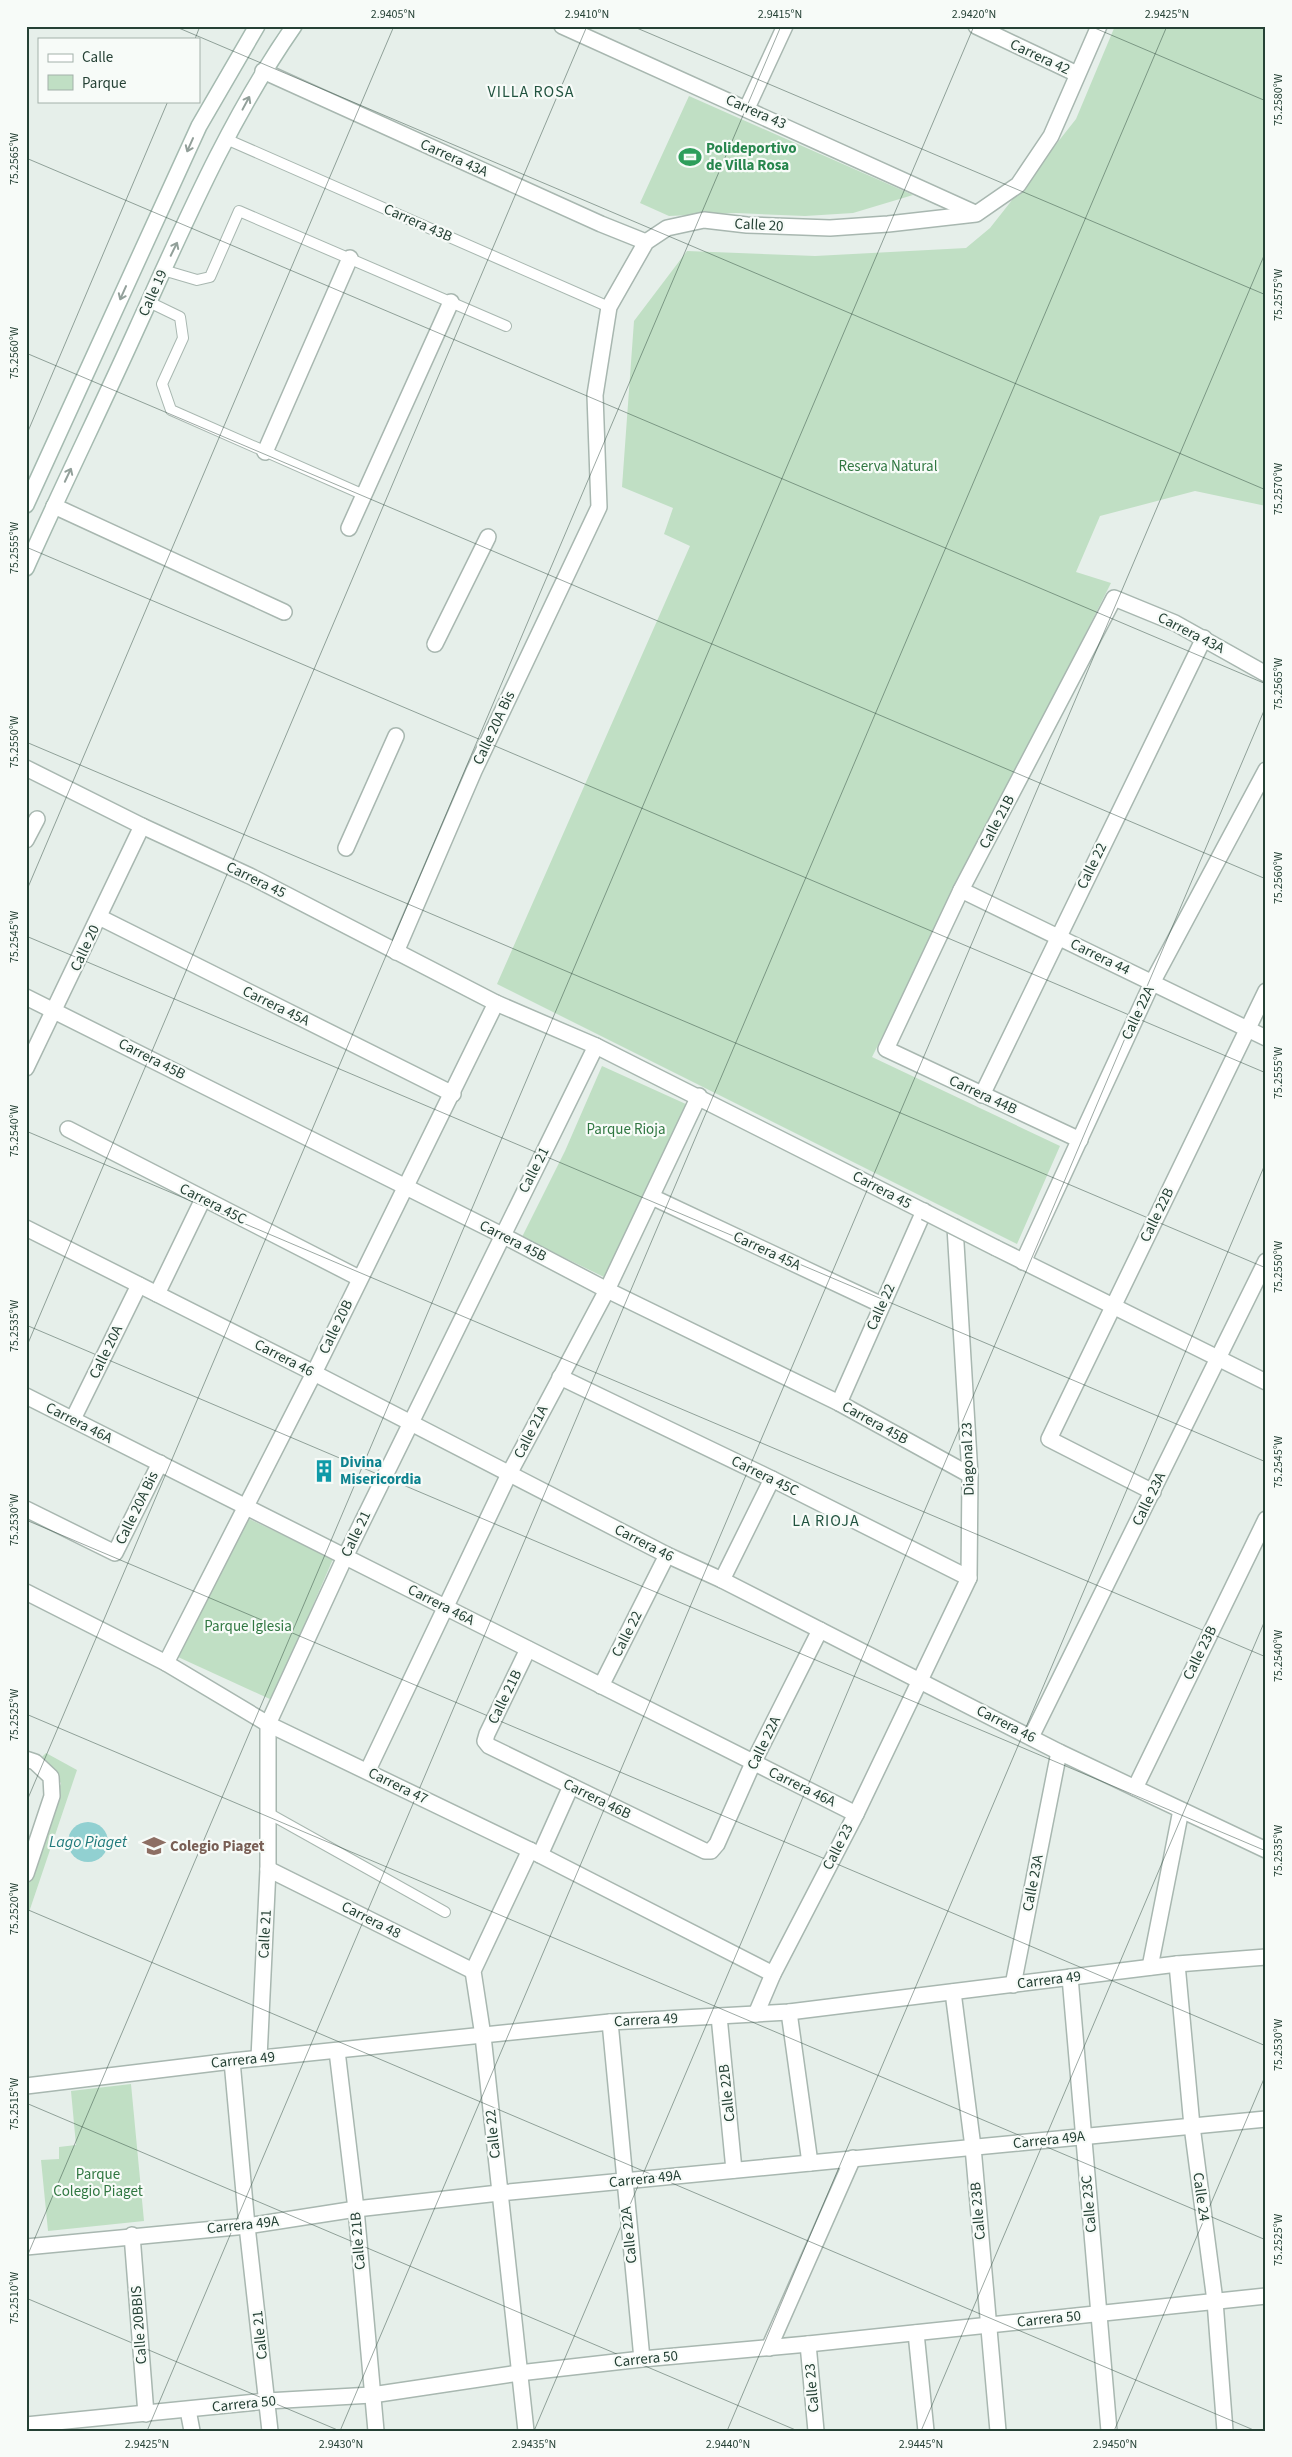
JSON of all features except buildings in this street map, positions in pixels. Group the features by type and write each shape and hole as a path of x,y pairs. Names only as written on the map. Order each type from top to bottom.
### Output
{"street":[{"name":"Calle 19","path":"26,505 199,126 257,26"},
{"name":"Calle 19","path":"26,568 163,270 226,139 263,71 294,26"},
{"name":"Carrera 43","path":"562,26 747,108 976,214"},
{"path":"747,108 786,26"},
{"name":"Carrera 42","path":"976,26 1077,74"},
{"path":"1077,74 1099,26"},
{"name":"Carrera 43A","path":"263,71 601,224 646,242"},
{"name":"Calle 20","path":"599,507 595,394 609,307 646,242 667,228 704,220 747,225 830,228 888,224 976,214 1018,186 1051,136 1077,74"},
{"path":"265,452 350,258"},
{"path":"349,528 451,302"},
{"path":"54,506 284,612"},
{"name":"Calle 20A Bis","path":"396,952 474,771 599,507"},
{"path":"435,644 488,537"},
{"name":"Carrera 43A","path":"1114,598 1176,623 1266,673"},
{"name":"Calle 21B","path":"886,1049 961,890 1114,598"},
{"name":"Calle 22","path":"982,1095 1204,638"},
{"path":"346,848 396,736"},
{"name":"Carrera 45","path":"26,768 142,826 250,876 490,1000 596,1046 698,1096 1112,1307 1266,1382"},
{"name":"Calle 22A","path":"1023,1262 1152,983 1266,770"},
{"path":"26,840 37,819"},
{"name":"Calle 20","path":"26,1068 142,826"},
{"name":"Carrera 44","path":"961,890 1266,1038"},
{"name":"Carrera 45A","path":"99,918 453,1094"},
{"name":"Calle 22B","path":"1153,1492 1048,1439 1266,991"},
{"name":"Carrera 45B","path":"26,997 502,1235 607,1290 839,1403 970,1475"},
{"name":"Calle 20B","path":"166,1663 246,1508 314,1373 359,1278 453,1094 490,1000"},
{"name":"Calle 21","path":"260,2058 268,1869 268,1724 345,1557 596,1046"},
{"name":"Carrera 44B","path":"886,1049 1080,1140"},
{"name":"Calle 21A","path":"368,1770 509,1474 607,1290 698,1096"},
{"name":"Carrera 45C","path":"68,1129 359,1278"},
{"name":"Carrera 45A","path":"652,1197 882,1305"},
{"path":"157,1294 204,1199"},
{"name":"Calle 22","path":"839,1403 924,1212"},
{"name":"Carrera 46","path":"26,1228 314,1373 667,1555 722,1580 1059,1752 1181,1810 1265,1847"},
{"name":"Diagonal 23","path":"921,1681 969,1578 970,1475 955,1228"},
{"name":"Calle 23A","path":"1031,1737 1219,1359 1266,1260"},
{"name":"Calle 20A","path":"73,1420 139,1285"},
{"name":"Carrera 45C","path":"560,1377 772,1479 969,1578"},
{"name":"Carrera 46A","path":"26,1396 856,1814"},
{"name":"Calle 20A Bis","path":"26,1509 115,1554 160,1463"},
{"path":"722,1580 772,1479"},
{"name":"Calle 23B","path":"1135,1788 1266,1519"},
{"name":"Calle 22","path":"601,1686 667,1555"},
{"name":"Carrera 47","path":"26,1592 166,1663 268,1724 368,1770 535,1852 773,1974"},
{"name":"Calle 22A","path":"705,1851 711,1851 716,1844 753,1763 820,1630"},
{"name":"Calle 21B","path":"489,1746 485,1741 487,1734 528,1649"},
{"name":"Calle 23","path":"756,2014 773,1974 856,1814 921,1681"},
{"name":"Carrera 46B","path":"489,1746 705,1851"},
{"name":"Calle 23A","path":"1013,1985 1059,1752"},
{"path":"26,1759 35,1762 51,1777 52,1796 26,1874"},
{"path":"473,1971 571,1786"},
{"path":"1150,1967 1181,1810"},
{"name":"Carrera 48","path":"268,1869 473,1971"},
{"name":"Carrera 49","path":"26,2086 232,2061 337,2052 610,2022 789,2012 1150,1967 1266,1957"},
{"name":"Calle 24","path":"1177,1964 1192,2126 1215,2301 1225,2431"},
{"name":"Calle 22","path":"473,1971 483,2036 526,2431"},
{"name":"Calle 23C","path":"1070,1978 1109,2431"},
{"name":"Calle 23B","path":"953,1992 973,2147 998,2431"},
{"path":"789,2012 810,2163"},
{"name":"Calle 22B","path":"719,2016 734,2170"},
{"name":"Calle 22A","path":"610,2022 642,2359"},
{"name":"Calle 21B","path":"337,2052 356,2209 376,2431"},
{"name":"Calle 21","path":"232,2061 247,2226 270,2431"},
{"name":"Carrera 49A","path":"26,2247 132,2235 247,2226 356,2209 499,2193 1266,2119"},
{"path":"769,2348 853,2158"},
{"name":"Calle 20BBIS","path":"132,2235 146,2414"},
{"name":"Carrera 50","path":"30,2427 267,2401 372,2395 519,2373 642,2359 769,2348 1266,2296"},
{"path":"916,2333 926,2431"},
{"name":"Calle 23","path":"808,2344 816,2431"},
{"path":"188,2410 192,2431"}],"lane":[{"name":"Carrera 43B","path":"226,139 609,307"},
{"path":"163,270 197,280 210,277 239,211 506,326"},
{"path":"149,302 180,318 183,338 162,384 170,410 364,495"},
{"path":"268,1813 445,1912"}],"green space":[{"name":"Reserva Natural","path":"1115,26 1266,26 1266,506 1195,491 1100,516 1076,572 1111,583 872,1057 1060,1146 1017,1244 497,984 690,546 664,534 673,508 622,487 634,321 687,251 815,256 966,248 990,228 1076,119"},
{"path":"689,96 913,195 853,213 805,216 736,213 669,216 640,203"},
{"name":"Parque Rioja","path":"602,1066 688,1105 608,1279 522,1237 565,1151"},
{"name":"Parque Iglesia","path":"243,1516 333,1559 272,1700 178,1657"},
{"path":"46,1753 77,1770 26,1921 26,1888 61,1783 38,1761"},
{"name":"Parque Colegio Piaget","path":"131,2084 144,2221 48,2231 41,2160 59,2159 59,2147 76,2145 71,2091"}],"water":[{"name":"Lago Piaget","path":"92,1822 99,1825 105,1831 108,1842 107,1850 99,1859 92,1862 84,1862 77,1859 69,1850 68,1838 71,1831 80,1823"}],"place":[{"name":"Polideportivo de Villa Rosa","path":"690,157"},
{"name":"Divina Misericordia","path":"324,1471"},
{"name":"Colegio Piaget","path":"154,1846"}],"district":[{"name":"VILLA ROSA","path":"531,92"},
{"name":"LA RIOJA","path":"826,1521"}]}
